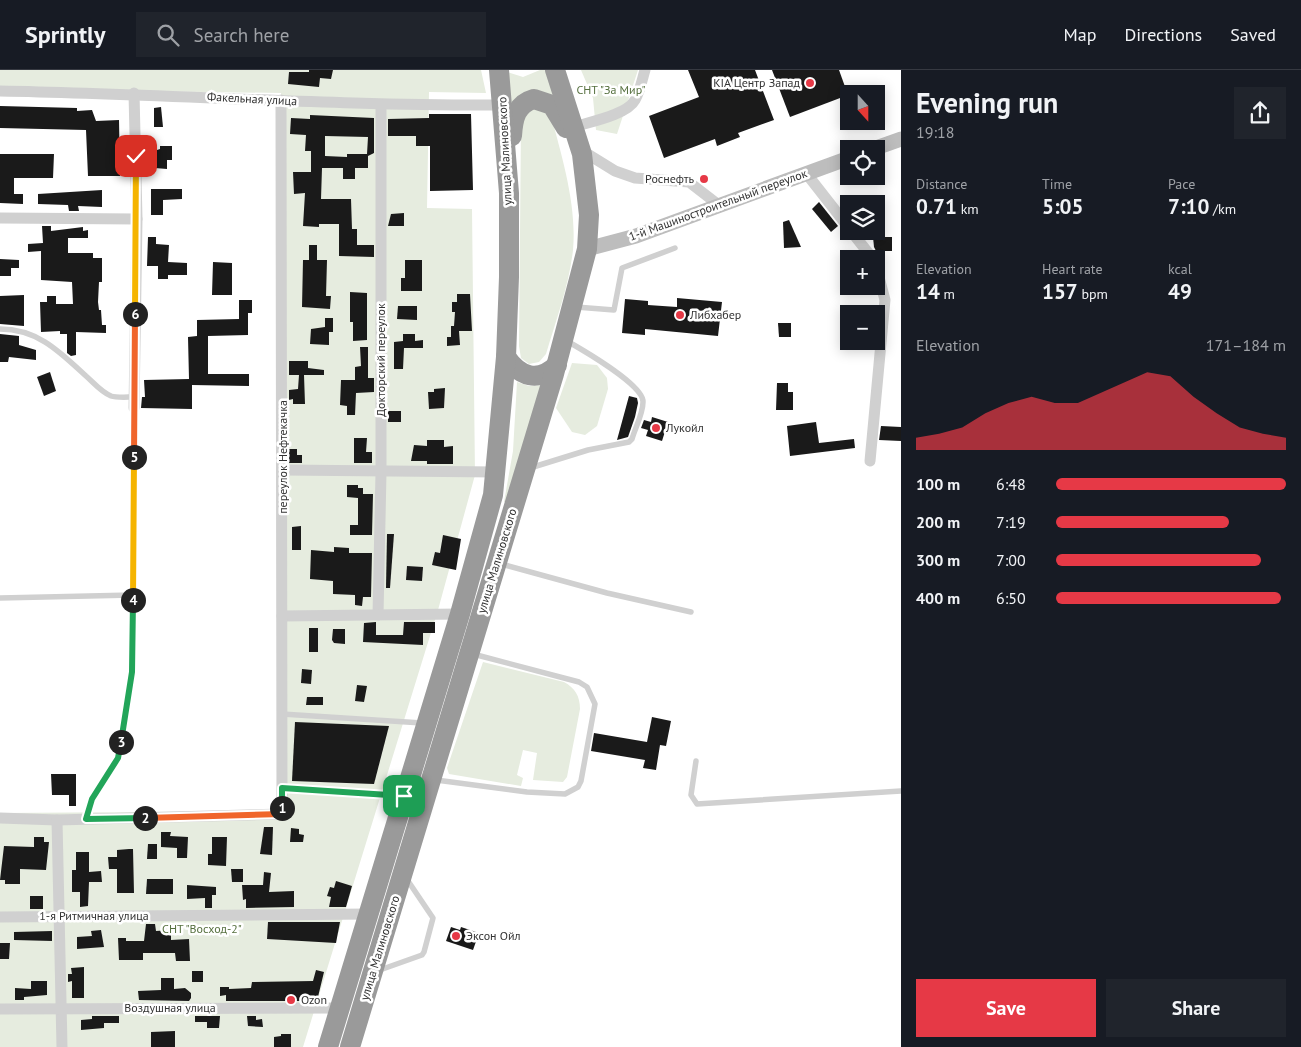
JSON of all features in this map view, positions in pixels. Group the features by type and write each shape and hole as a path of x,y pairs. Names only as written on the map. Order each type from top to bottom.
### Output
{"highway":[{"name":"улица Малиновского","path":"328,1047 460,614 493,495 497,472 506,357 508,193 499,70"},
{"name":"улица Малиновского","path":"350,1047 557,365 587,249 590,214 582,158 555,70"},
{"path":"508,193 515,115 519,107 527,101 540,100 556,110 582,158"},
{"path":"506,357 516,370 531,377 543,375 557,365"}],"street":[{"path":"574,127 631,106 635,100 645,70"},
{"name":"Факельная улица","path":"0,91 134,94 380,105 503,105"},
{"path":"134,94 137,219 134,402"},
{"name":"переулок Нефтекачка","path":"86,819 282,814 281,100"},
{"name":"Докторский переулок","path":"378,615 381,472 380,105"},
{"path":"885,144 901,138"},
{"path":"582,158 635,178 689,182 720,206"},
{"name":"1-й Машиностроительный переулок","path":"587,249 636,236 840,161"},
{"path":"806,173 840,216"},
{"path":"0,218 137,219"},
{"path":"858,240 866,250"},
{"path":"870,461 885,300 884,295"},
{"path":"283,470 497,472"},
{"path":"282,616 460,614"},
{"path":"0,818 86,819"},
{"path":"57,820 62,1047"},
{"name":"1-я Ритмичная улица","path":"0,917 369,914"},
{"name":"Воздушная улица","path":"0,1010 61,1008 341,1008"}],"lane":[{"path":"573,306 614,310 622,268 675,248"},
{"path":"0,329 18,329 30,333 65,356 104,393 134,402 132,672"},
{"path":"525,469 588,450 629,442 632,439 643,403 641,395 612,370 564,339"},
{"path":"497,562 607,593 691,612"},
{"path":"0,598 133,595"},
{"path":"431,780 527,792 566,794 578,787 581,781 595,704 587,687 579,682 470,652"},
{"path":"282,714 427,723"},
{"path":"696,760 691,796 697,804 901,792"},
{"path":"282,788 404,796"},
{"path":"372,972 422,955 434,922 432,914 403,874"}],"path":[{"path":"86,819 92,799 118,758 132,672"}],"green space":[{"name":"СНТ \"Восход-2\"","path":"0,70 481,70 486,93 429,92 427,208 472,209 475,475 438,610 303,1047 0,1047 0,813 279,811 281,93 0,89"},
{"path":"540,70 547,70 556,98 543,92 510,107 507,72 523,77"},
{"name":"СНТ \"За Мир\"","path":"581,70 638,70 617,134 596,130 593,98"},
{"path":"531,106 551,115 568,182 574,233 573,250 562,303 546,354 539,362 529,364 521,358 519,346 521,121"},
{"path":"572,363 597,365 607,378 608,389 597,426 585,435 572,432 556,408"},
{"path":"517,382 529,386 542,385 506,502 504,502 513,451"},
{"path":"483,662 564,682 576,693 580,709 567,777 563,782 533,780 537,753 523,750 517,775 523,778 521,786 449,774 447,768"}],"building":[{"path":"309,70 333,70 331,79 320,78 319,87 288,84 289,72 309,72"},
{"path":"688,70 755,70 774,120 738,133 740,137 717,146 715,139 664,158 649,116 699,97"},
{"name":"KIA Центр Запад","path":"772,70 839,70 844,85 840,85 840,98 790,117"},
{"path":"0,106 77,108 77,111 92,110 96,121 119,120 120,176 88,176 86,130 0,128"},
{"path":"161,107 163,127 154,127 154,108"},
{"path":"429,114 471,114 473,190 430,191 430,146 416,146 416,136 388,136 388,119 429,118"},
{"path":"310,115 374,118 374,153 368,156 368,168 355,168 355,179 343,179 343,168 322,168 321,199 351,199 352,229 357,229 357,245 374,245 374,257 339,256 339,224 319,224 319,227 303,226 305,193 294,194 293,172 311,172 311,151 305,151 306,135 290,134 291,118 310,119","holes":["325,136 368,137 367,154 347,154 347,157 325,156"]},
{"path":"160,146 172,146 172,160 167,160 167,169 155,168 155,153 160,149"},
{"path":"0,154 54,154 53,178 14,178 14,194 23,194 23,204 0,203"},
{"path":"151,189 182,189 182,199 163,200 163,215 151,215"},
{"path":"102,190 102,207 78,206 79,211 69,211 68,205 38,204 38,194"},
{"path":"819,202 838,226 831,232 812,209"},
{"path":"404,213 404,226 388,226 391,214"},
{"path":"789,220 801,247 784,248 783,222"},
{"path":"42,226 51,226 51,231 83,227 83,231 88,230 88,238 68,238 68,253 93,253 93,258 102,258 102,282 99,282 98,302 99,310 101,310 102,325 106,325 106,333 76,332 76,355 71,356 67,353 67,334 60,334 60,331 41,332 40,302 47,302 47,296 56,296 56,304 73,304 72,282 41,280 41,251 28,252 28,244 43,243"},
{"path":"148,237 156,237 156,244 169,245 168,262 187,263 187,275 168,275 168,279 158,279 158,266 147,266"},
{"path":"885,237 892,237 892,251 876,250 873,240 885,240"},
{"path":"309,245 317,245 317,260 327,260 326,296 331,296 330,309 302,307 303,260 309,260"},
{"path":"0,259 19,260 19,268 11,268 11,276 0,276"},
{"path":"405,260 422,260 422,291 401,291 401,278 405,278"},
{"path":"213,262 232,263 232,295 212,295"},
{"path":"350,292 367,293 367,340 353,341 353,322 350,322"},
{"path":"457,294 470,294 472,331 459,331 460,345 447,346 447,337 451,337 451,326 454,326 455,312 452,312 452,302 457,302"},
{"path":"24,295 24,326 0,324 0,296"},
{"path":"677,298 722,302 718,336 645,329 645,335 622,333 625,299 648,301 648,305 677,307"},
{"path":"239,300 252,300 252,313 248,313 248,335 208,336 208,374 249,374 249,386 192,385 192,409 141,408 142,397 145,397 144,380 189,379 188,337 197,336 197,320 239,319"},
{"path":"398,306 417,306 417,320 397,319"},
{"path":"325,318 333,318 333,332 329,332 329,345 310,344 311,329 325,327"},
{"path":"778,323 791,323 791,337 779,337"},
{"path":"0,334 19,336 19,345 36,350 36,360 9,357 8,362 0,362"},
{"path":"403,334 415,334 415,341 423,340 423,348 404,348 403,369 394,369 394,342 403,341"},
{"path":"360,347 368,347 368,378 374,378 374,392 356,393 355,415 347,415 347,406 340,405 341,380 355,380 355,367 361,366"},
{"path":"289,361 308,361 308,368 324,370 324,375 304,375 305,404 293,404 293,399 289,400 289,390 298,389 299,375 289,375"},
{"path":"50,372 56,391 44,396 37,377"},
{"path":"777,383 788,383 788,392 793,392 793,410 776,410"},
{"path":"445,388 444,408 429,409 428,392 434,392 434,389"},
{"path":"629,396 637,398 638,403 635,417 628,437 617,440"},
{"path":"388,411 401,411 401,422 388,422"},
{"path":"652,417 668,422 662,441 646,436 648,430 641,428 644,420 651,422"},
{"path":"816,422 819,443 854,439 855,448 790,456 787,426"},
{"path":"881,426 901,427 901,441 879,440"},
{"path":"354,438 367,438 366,452 372,452 372,463 354,463"},
{"path":"427,440 444,440 444,447 453,446 453,464 427,464 427,461 411,461 414,445 427,446"},
{"path":"289,449 297,449 297,455 302,455 302,463 289,463"},
{"path":"347,485 358,485 358,488 363,488 363,494 373,494 372,535 350,535 350,525 358,525 358,498 347,497"},
{"path":"301,526 301,550 292,550 292,527"},
{"path":"387,534 394,534 390,588 386,588"},
{"path":"443,535 461,539 456,570 432,565 435,552 440,553"},
{"path":"334,547 349,548 349,553 372,553 371,597 363,597 362,606 355,605 355,595 333,594 333,581 310,579 311,550 334,552"},
{"path":"407,566 423,567 422,581 406,580"},
{"path":"376,622 376,635 403,635 404,622 435,622 435,633 423,633 423,645 363,642 364,623"},
{"path":"309,628 318,628 318,652 309,652"},
{"path":"333,629 345,629 345,644 334,643 332,640"},
{"path":"302,669 312,670 311,684 301,683"},
{"path":"357,685 367,686 364,702 355,701"},
{"path":"307,697 323,697 323,705 306,705"},
{"path":"652,717 671,721 666,746 660,745 656,770 643,768 645,760 591,751 594,733 647,742"},
{"path":"295,722 389,726 374,784 292,781"},
{"path":"51,774 76,774 76,806 69,806 69,795 52,795"},
{"path":"264,827 273,827 272,855 260,854"},
{"path":"291,828 299,829 299,834 304,835 303,842 290,842"},
{"path":"161,832 171,832 170,836 188,837 187,858 177,858 177,848 161,847"},
{"path":"34,837 44,837 44,842 49,842 46,870 20,869 20,884 5,884 5,880 0,880 4,846 34,847"},
{"path":"212,837 227,837 226,866 208,865 208,854 212,854"},
{"path":"148,844 157,844 157,859 147,859"},
{"path":"133,849 134,893 117,893 117,869 109,869 108,857 117,857 117,850"},
{"path":"76,852 89,852 89,872 101,871 102,882 89,882 88,906 80,907 80,892 72,892 72,870 76,870"},
{"path":"231,869 243,869 243,882 232,882"},
{"path":"264,872 271,873 269,892 294,891 294,907 246,908 246,899 243,900 242,885 263,885"},
{"path":"147,879 173,879 173,894 146,894"},
{"path":"336,881 352,886 346,907 329,907 331,897 327,896 330,887 334,888"},
{"path":"187,885 216,887 216,895 212,895 212,908 205,908 205,898 187,899"},
{"path":"30,896 43,896 43,909 30,909"},
{"path":"268,922 340,922 336,943 267,939"},
{"path":"146,924 155,924 156,931 171,930 171,940 189,939 190,961 176,961 175,953 143,953 143,960 119,960 118,938 126,938 126,941 144,941"},
{"path":"451,927 460,930 461,927 479,933 473,950 446,941"},
{"path":"101,930 104,947 77,949 77,937 92,936 91,931"},
{"path":"52,931 52,941 14,940 14,932"},
{"path":"0,943 10,943 9,959 0,959"},
{"path":"84,967 84,998 72,998 72,981 68,982 68,974 72,974 71,968"},
{"path":"316,970 324,972 317,1001 226,1001 226,995 220,996 220,987 229,987 229,989 251,988 252,982 313,981"},
{"path":"192,971 203,971 203,982 192,982"},
{"path":"161,978 174,978 174,989 185,988 191,993 189,1001 139,1000 138,991 161,990"},
{"path":"31,981 47,981 47,995 24,997 24,1000 15,1000 15,988 31,989"},
{"path":"92,1016 119,1016 119,1023 104,1023 104,1028 81,1030 81,1020 92,1019"},
{"path":"195,1016 220,1016 219,1028 207,1028 207,1022 195,1022"},
{"path":"247,1016 256,1016 256,1020 262,1019 263,1027 248,1026"},
{"path":"175,1031 175,1047 151,1047 151,1032"},
{"path":"281,1034 291,1034 291,1047 274,1047 274,1037 281,1036"}],"place":[{"name":"KIA Центр Запад","path":"810,83"},
{"name":"Роснефть","path":"704,179"},
{"name":"Либхабер","path":"680,315"},
{"name":"Лукойл","path":"656,428"},
{"name":"Эксон Ойл","path":"456,936"},
{"name":"Ozon","path":"291,1000"}],"route":[{"path":"136,156 132,672 118,758 92,799 86,819 282,814 282,788 404,796"}]}
